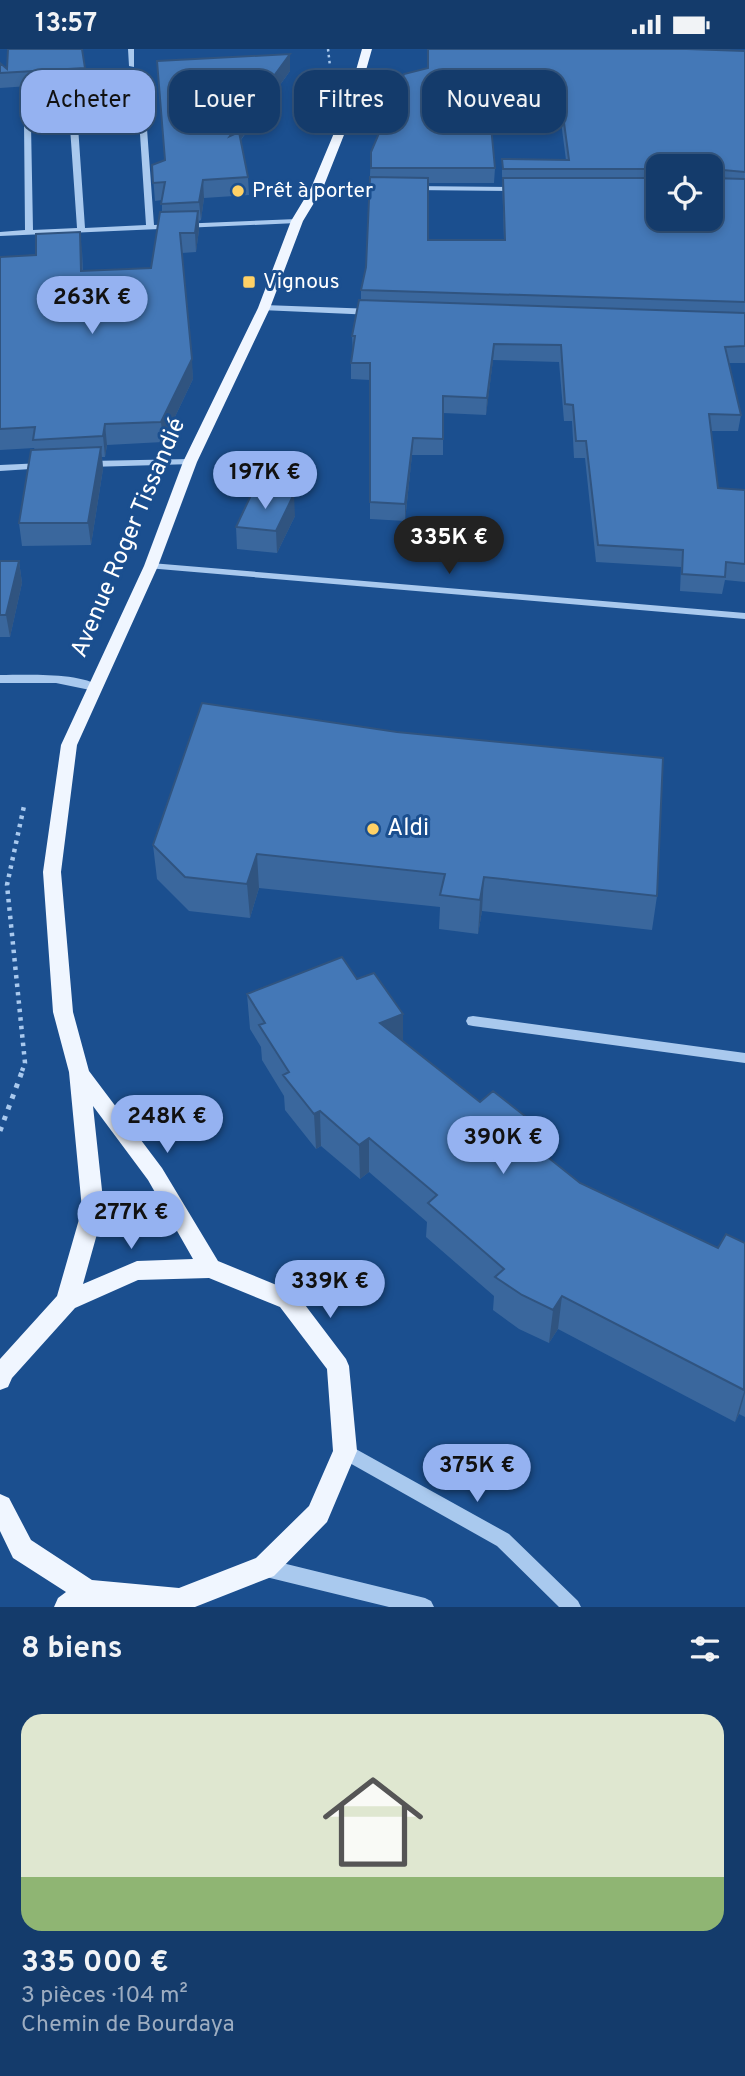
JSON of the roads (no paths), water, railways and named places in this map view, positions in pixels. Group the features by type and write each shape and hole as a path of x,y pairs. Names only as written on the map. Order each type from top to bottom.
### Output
{"main road":[{"name":"Avenue Roger Tissandié","path":"67,1301 93,1209 79,1072 63,1013 52,872 68,745 151,566 190,462 264,308 297,221 317,188 352,102 367,49"},
{"name":"Avenue Roger Tissandié","path":"79,1072 155,1174 210,1268"},
{"path":"0,1506 22,1549 88,1592 178,1601 265,1567 318,1514 345,1451 338,1366 288,1300 210,1268 137,1271 67,1301 1,1375"},
{"path":"67,1607 88,1592"}],"street":[{"path":"131,49 132,67"},
{"path":"27,133 29,232"},
{"path":"75,133 81,230"},
{"path":"144,133 150,227"},
{"path":"317,188 522,189"},
{"path":"0,233 297,221"},
{"path":"264,308 386,312"},
{"path":"83,464 190,462"},
{"path":"0,468 55,465"},
{"path":"151,566 745,617"},
{"path":"0,679 56,679 95,687"},
{"path":"473,1021 745,1058"},
{"path":"345,1451 503,1540 572,1607"},
{"path":"265,1567 425,1607"}],"place":[{"name":"Prêt à porter","path":"238,191"},
{"name":"Vignous","path":"249,282"},
{"name":"Aldi","path":"373,829"}]}
